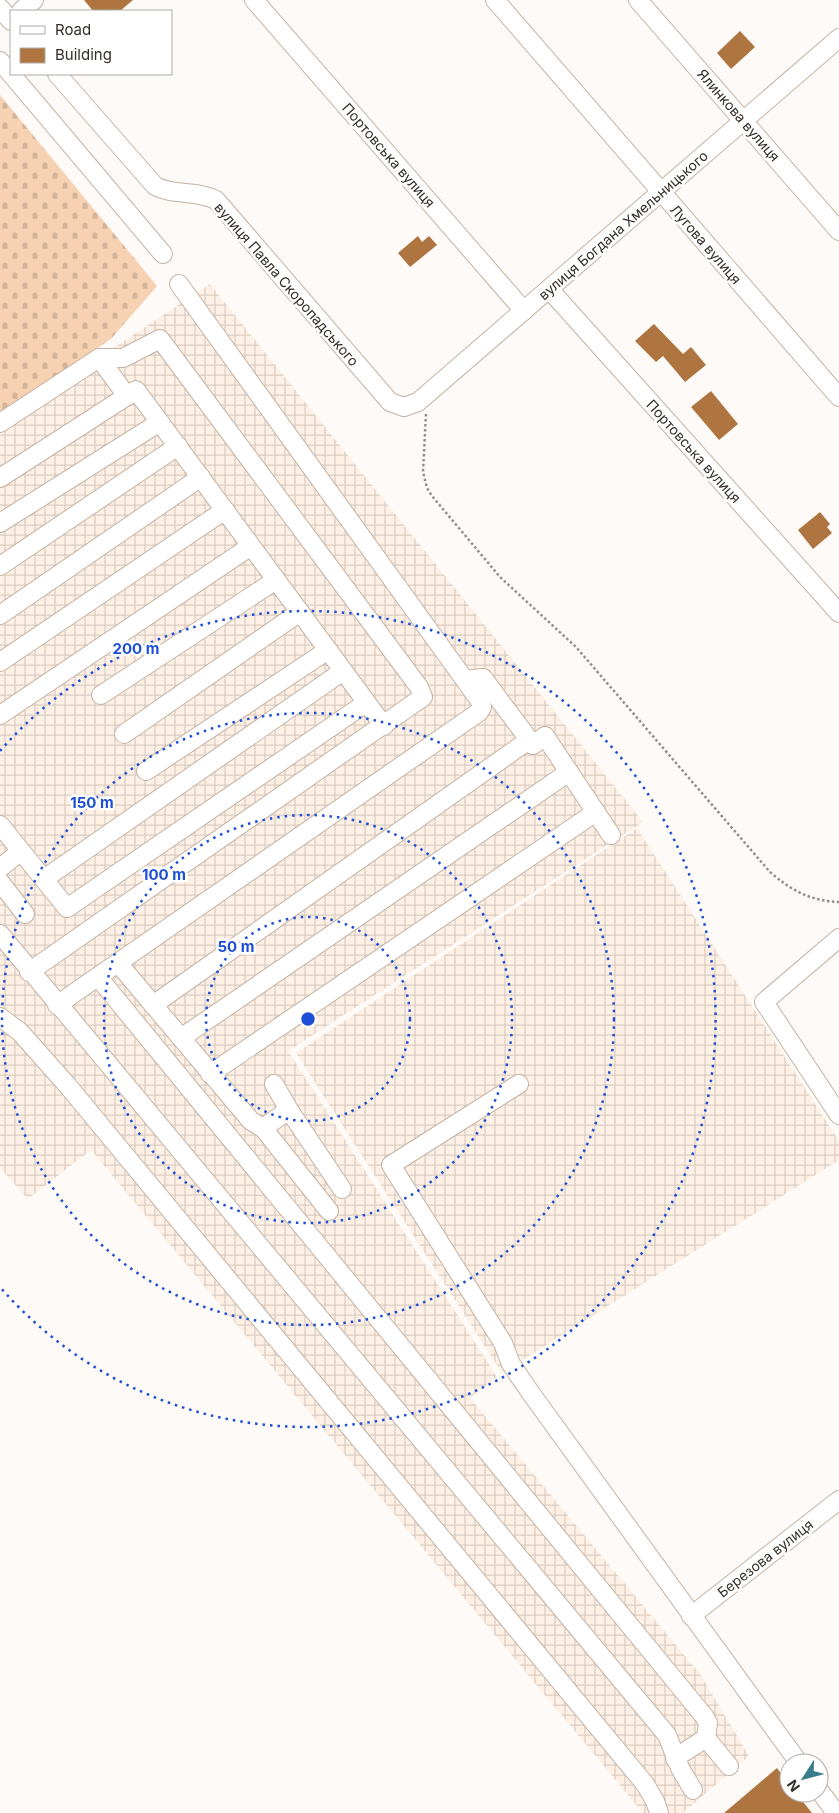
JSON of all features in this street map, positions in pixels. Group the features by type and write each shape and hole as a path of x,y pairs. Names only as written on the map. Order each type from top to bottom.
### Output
{"street":[{"path":"20,10 34,0"},
{"name":"Портовська вулиця","path":"254,0 524,310"},
{"name":"Лугова вулиця","path":"495,0 839,397"},
{"name":"Ялинкова вулиця","path":"638,0 839,231"},
{"name":"вулиця Богдана Хмельницького","path":"411,405 549,289 839,38"},
{"path":"0,61 10,73"},
{"path":"12,75 163,254"},
{"name":"вулиця Павла Скоропадського","path":"58,75 155,186 162,190 207,195 216,200 390,402 411,405"},
{"path":"57,1005 480,712 482,707 480,701 179,284"},
{"name":"Портовська вулиця","path":"549,289 839,613"},
{"path":"0,423 99,358 123,358 160,339 165,343 420,687 423,696 384,726 30,972"},
{"path":"99,358 128,396"},
{"path":"0,478 136,390 384,726"},
{"path":"0,523 160,422"},
{"path":"0,566 178,446"},
{"path":"0,615 201,477"},
{"path":"0,662 225,510"},
{"path":"0,715 251,546"},
{"path":"101,695 276,580"},
{"path":"124,734 300,612"},
{"path":"146,771 328,650"},
{"path":"44,879 343,671"},
{"path":"464,680 483,678 533,745 545,736 611,835"},
{"path":"0,825 67,908 366,703"},
{"path":"152,1004 529,740"},
{"path":"180,1038 569,772"},
{"path":"210,1074 596,812"},
{"path":"0,868 21,851"},
{"path":"0,882 25,914"},
{"path":"0,934 57,1005 667,1735 675,1758 693,1790"},
{"path":"839,938 764,1002 839,1115"},
{"path":"118,963 210,1074 251,1120 264,1128 329,1212"},
{"path":"98,977 704,1716 708,1723 706,1738 729,1766"},
{"path":"0,1017 20,1032 41,1054 169,1208 645,1784 656,1801 659,1813"},
{"path":"274,1084 289,1110 342,1189"},
{"path":"519,1084 391,1165 503,1343 511,1364 530,1392 792,1753"},
{"path":"264,1128 289,1110"},
{"name":"Березова вулиця","path":"691,1616 839,1500"},
{"path":"675,1758 706,1738"}],"path":[{"path":"411,405 427,417 423,449 423,472 427,488 500,577 576,647 770,872 787,886 808,898 839,902"}],"shaded area":[{"path":"210,284 643,822 288,1051 497,1377 470,1398 700,1674 749,1756 683,1813 643,1813 91,1150 28,1199 0,1168 0,423"},
{"path":"637,828 839,1141 839,1160 502,1373 296,1053"}],"green space":[{"path":"0,95 157,286 111,339 0,413"}],"building":[{"path":"84,0 133,0 121,10 92,10"},
{"path":"740,31 755,47 731,69 717,53"},
{"path":"418,236 422,242 429,236 437,245 410,267 398,253"},
{"path":"654,324 683,354 691,347 706,365 685,382 663,356 656,362 635,341"},
{"path":"711,391 738,424 719,440 691,407"},
{"path":"820,512 830,524 827,527 832,533 813,549 798,530"},
{"path":"777,1768 779,1771 779,1803 804,1803 812,1813 724,1813"}]}
